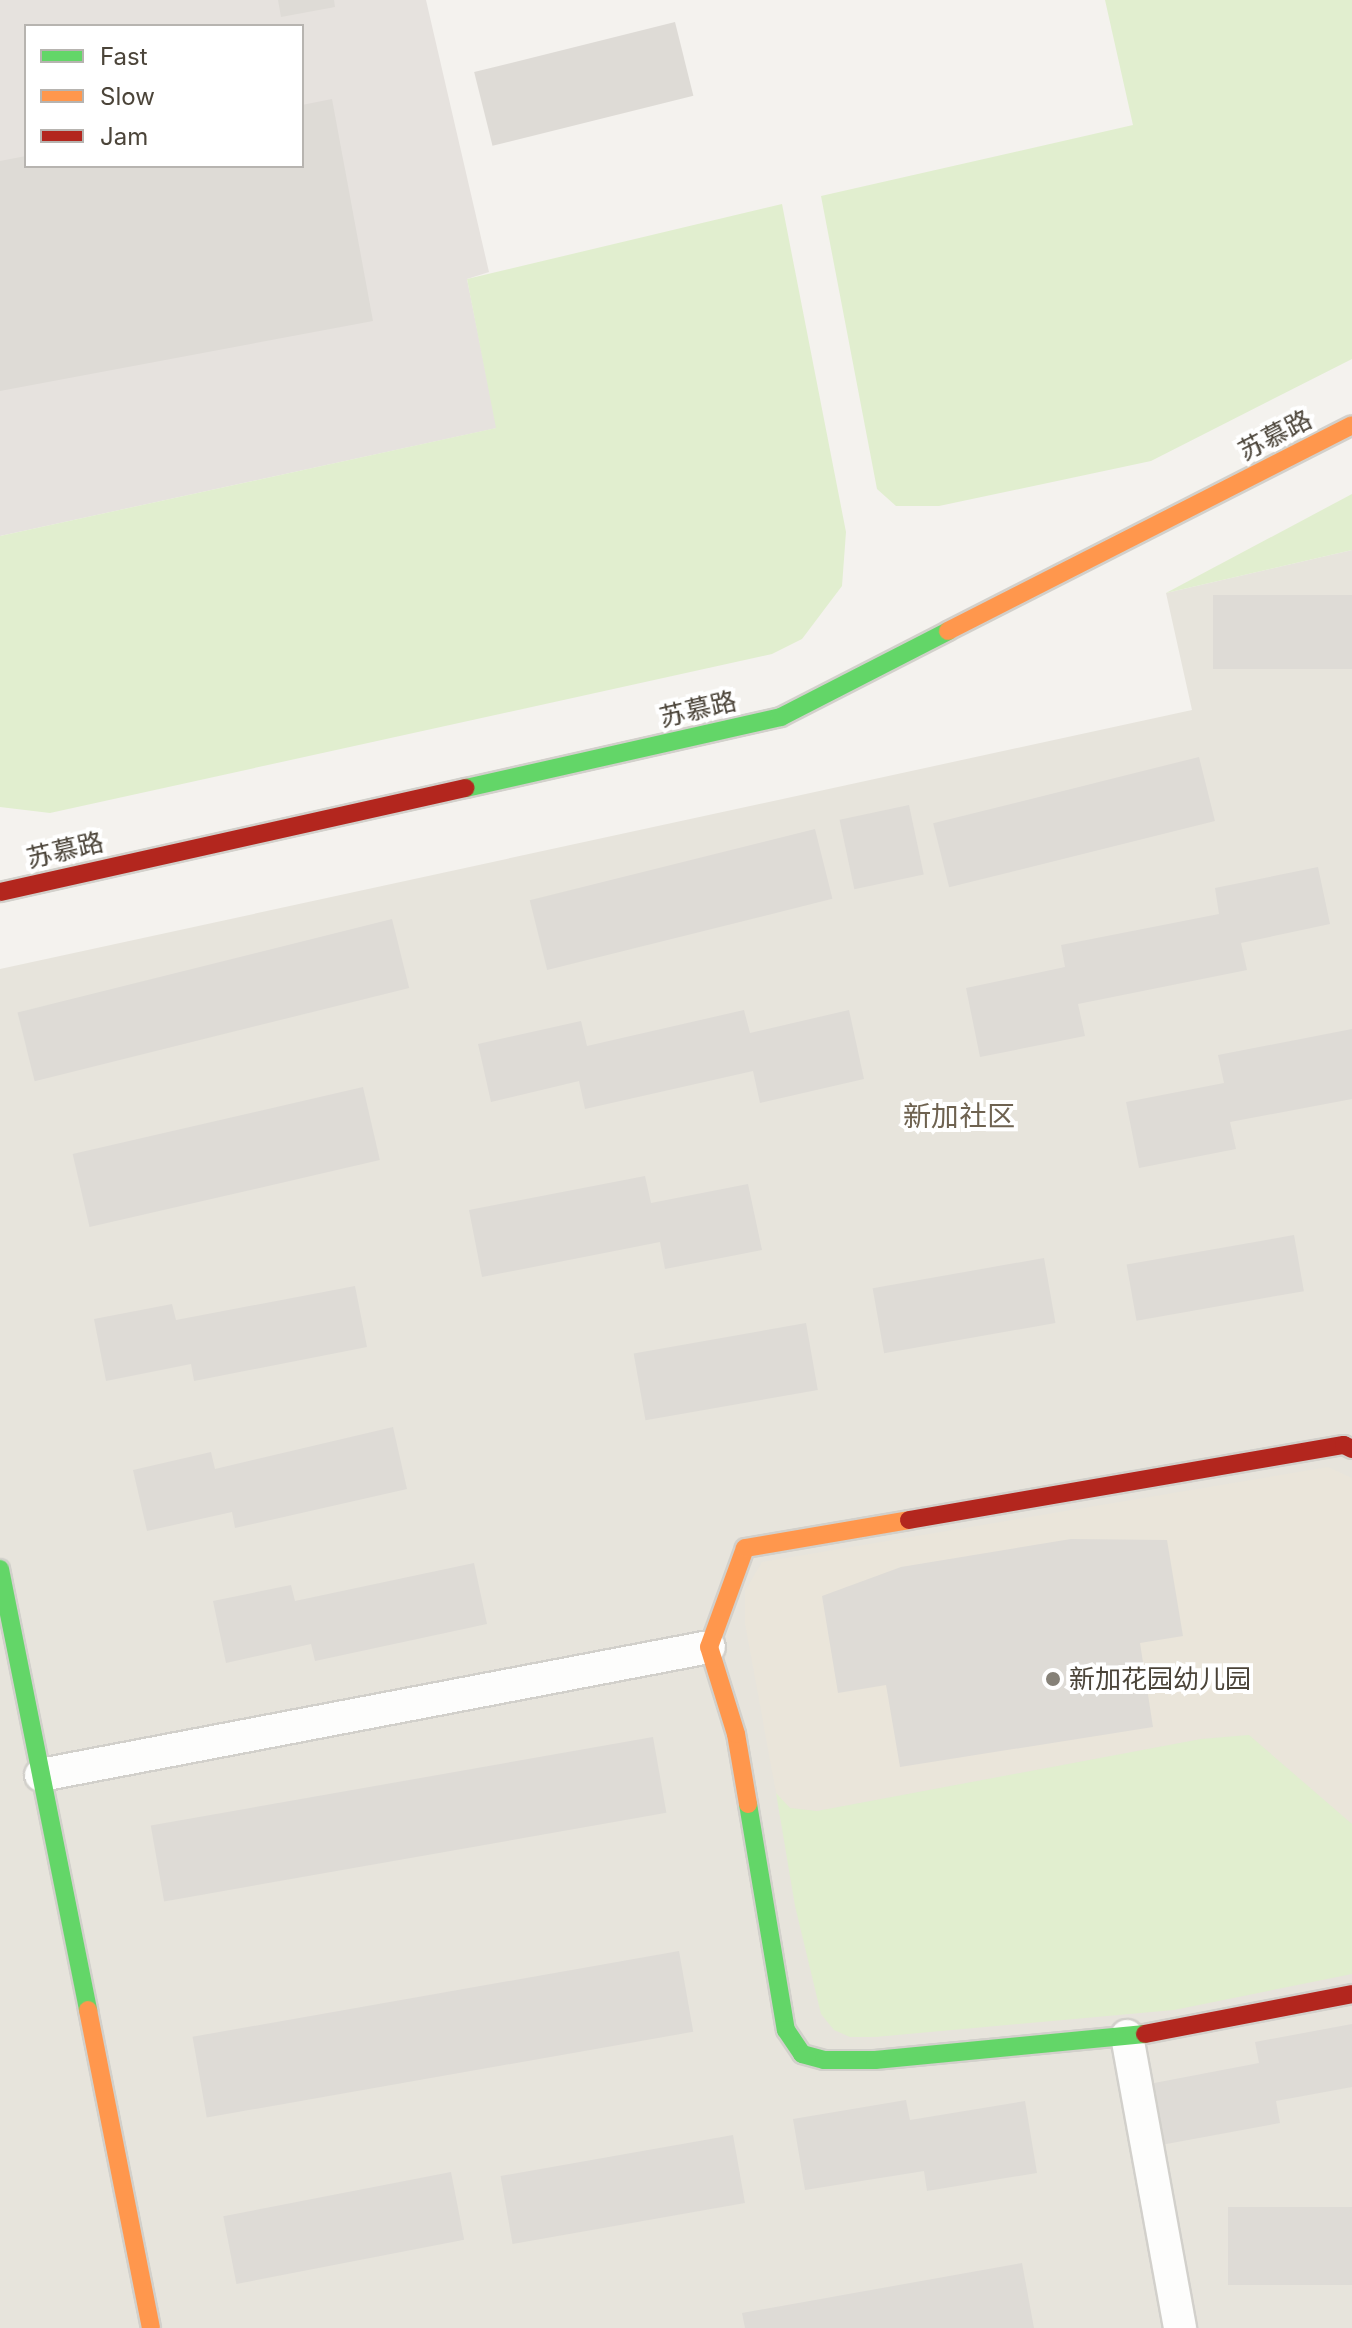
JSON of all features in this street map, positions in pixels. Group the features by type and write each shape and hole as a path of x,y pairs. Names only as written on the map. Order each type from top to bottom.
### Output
{"street":[{"name":"苏慕路","path":"0,892 781,717 1352,425"},
{"path":"1352,1449 1344,1445 745,1548 709,1647 736,1734 786,2030 802,2054 824,2060 875,2060 1127,2036 1352,1994"},
{"path":"0,1569 151,2328"},
{"path":"41,1775 709,1647"},
{"path":"1127,2036 1180,2328"}],"shaded area":[{"path":"0,0 426,0 489,272 467,279 497,428 0,536"},
{"path":"1352,550 1352,2328 0,2328 0,969 1192,710 1166,593"},
{"name":"新加花园幼儿园","path":"1328,1467 1352,1478 1352,1824 1249,1735 1201,1739 817,1811 790,1808 776,1793 745,1623 745,1591 762,1562"}],"green space":[{"path":"1105,0 1352,0 1352,359 1151,461 939,506 896,506 877,489 821,196 1133,125"},
{"path":"782,204 846,532 842,586 802,639 772,654 50,813 0,807 0,536 496,428 467,279"},
{"path":"1352,494 1352,550 1166,593"},
{"path":"1249,1735 1352,1824 1352,1974 1174,2010 875,2037 850,2037 834,2030 821,2014 795,1906 776,1793 790,1808 817,1811 1201,1739"}],"building":[{"path":"278,0 334,0 335,7 281,17"},
{"path":"675,22 693,96 493,146 474,72"},
{"path":"332,99 373,321 0,391 0,161 24,156 24,168 304,168 304,105"},
{"path":"1213,595 1352,595 1352,669 1213,669"},
{"path":"1199,757 1215,821 949,887 933,823"},
{"path":"909,805 924,874 854,889 840,820"},
{"path":"815,829 832,899 547,970 530,900"},
{"path":"1318,867 1330,924 1241,943 1247,970 1078,1004 1085,1036 980,1057 966,988 1065,967 1061,945 1219,914 1215,888"},
{"path":"392,919 409,988 35,1081 17,1012"},
{"path":"744,1010 750,1033 849,1010 864,1079 760,1103 753,1071 585,1109 579,1081 491,1102 478,1044 581,1021 587,1046"},
{"path":"1352,1029 1352,1099 1230,1122 1236,1149 1139,1168 1126,1102 1224,1083 1218,1055"},
{"path":"363,1087 380,1160 90,1227 73,1154"},
{"path":"645,1176 651,1203 748,1184 762,1250 665,1269 660,1242 482,1277 469,1210"},
{"path":"1294,1235 1304,1291 1136,1321 1127,1265"},
{"path":"1044,1258 1055,1323 884,1353 873,1288"},
{"path":"355,1286 367,1347 194,1381 191,1364 106,1381 94,1319 172,1304 176,1320"},
{"path":"806,1323 818,1390 645,1420 634,1353"},
{"path":"393,1427 407,1489 235,1528 232,1512 147,1531 133,1470 211,1452 215,1469"},
{"path":"1071,1539 1167,1540 1183,1636 1140,1643 1153,1727 900,1767 886,1685 838,1693 822,1596 901,1567"},
{"path":"474,1563 487,1624 315,1661 311,1644 226,1663 213,1601 291,1585 295,1601"},
{"path":"653,1737 666,1813 164,1901 151,1826"},
{"path":"679,1951 693,2032 207,2118 193,2037"},
{"path":"1352,2024 1352,2087 1276,2101 1280,2123 1161,2145 1149,2084 1259,2063 1255,2042"},
{"path":"906,2100 910,2120 1025,2101 1037,2173 927,2191 924,2171 805,2190 793,2119"},
{"path":"733,2135 745,2203 513,2244 501,2176"},
{"path":"451,2172 464,2240 236,2284 223,2216"},
{"path":"1228,2207 1352,2207 1352,2285 1228,2285"},
{"path":"1022,2263 1034,2328 745,2328 742,2313"}],"traffic: fast":[{"path":"466,788 781,717 948,631"},
{"path":"0,1569 88,2010"},
{"path":"748,1804 786,2030 802,2054 824,2060 875,2060 1145,2034"}],"traffic: slow":[{"path":"948,631 1352,425"},
{"path":"748,1804 736,1734 709,1647 745,1548 909,1520"},
{"path":"88,2010 151,2328"}],"traffic: jam":[{"path":"0,892 466,788"},
{"path":"909,1520 1344,1445 1352,1449"},
{"path":"1145,2034 1352,1994"}],"place":[{"name":"新加花园幼儿园","path":"1053,1679"}],"district":[{"name":"新加社区","path":"959,1116"}]}
